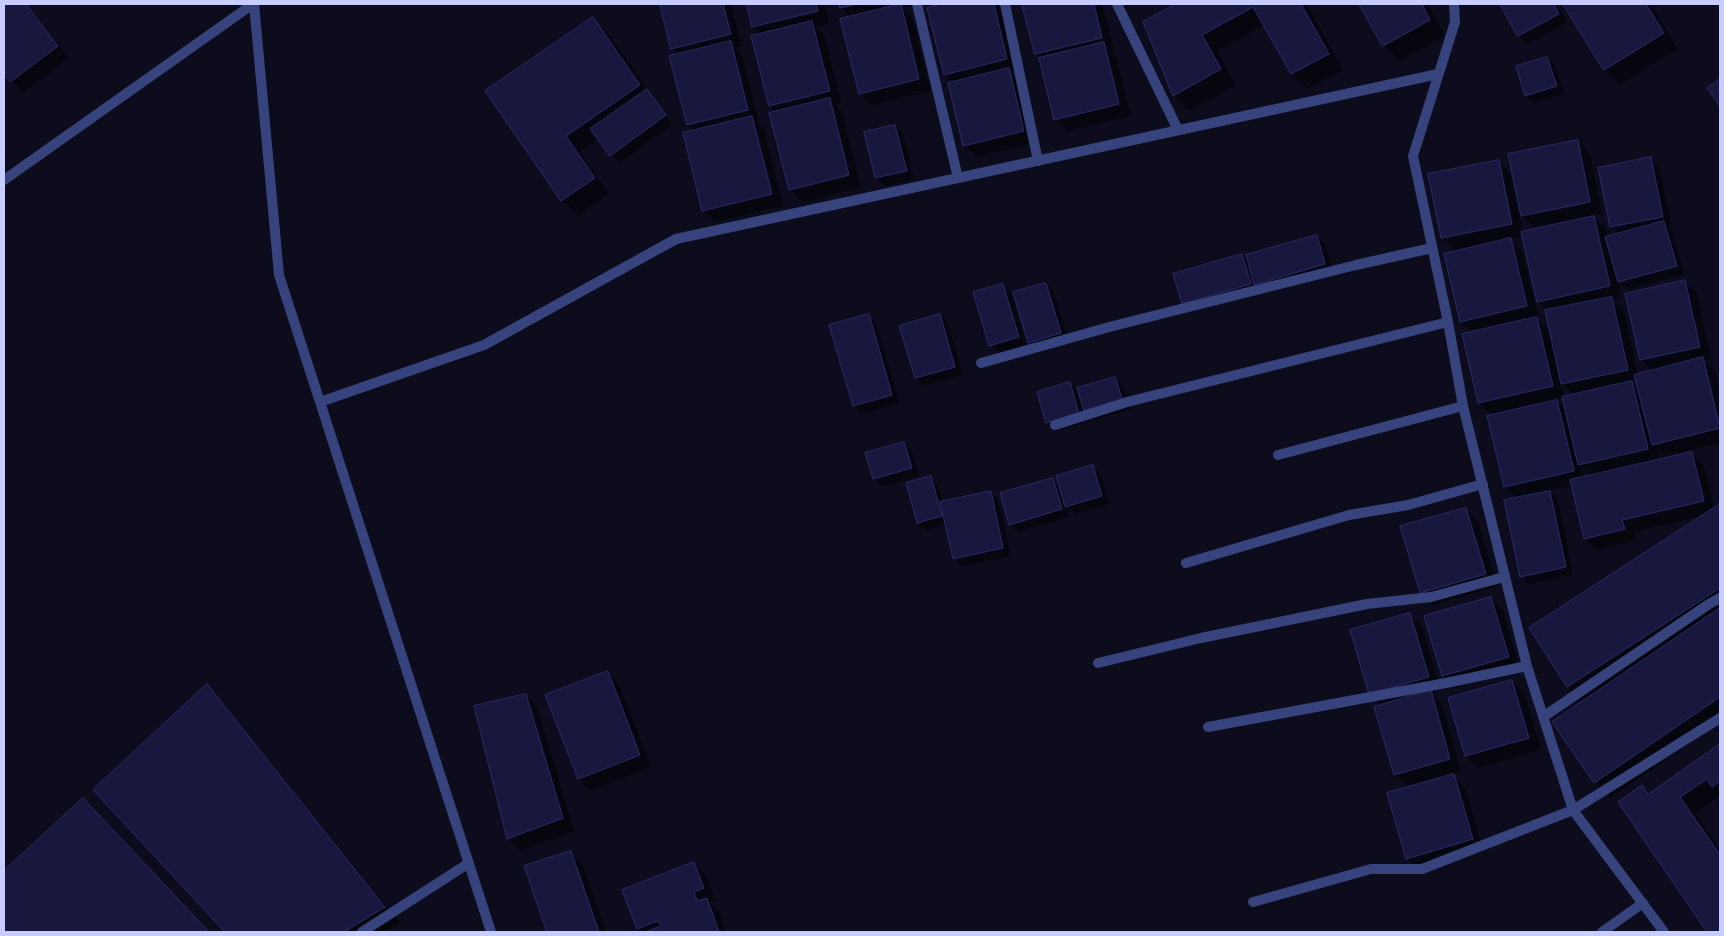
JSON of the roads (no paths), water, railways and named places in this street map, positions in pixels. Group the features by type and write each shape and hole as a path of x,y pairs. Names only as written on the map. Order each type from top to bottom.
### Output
{"street":[{"path":"4,180 253,4 279,276 491,932"},
{"path":"917,4 958,178"},
{"path":"1005,4 1038,161"},
{"path":"1117,4 1178,130"},
{"path":"1454,4 1455,22 1412,156 1448,322 1463,406 1528,666 1573,810 1664,932"},
{"path":"320,402 484,345 676,239 1438,74"},
{"path":"981,363 1113,326 1356,265 1432,248"},
{"path":"1055,425 1127,402 1448,322"},
{"path":"1278,455 1463,406"},
{"path":"1186,563 1349,515 1408,505 1483,484"},
{"path":"1098,663 1201,638 1366,604 1431,597 1504,576"},
{"path":"1543,718 1720,598"},
{"path":"1208,728 1528,666"},
{"path":"1253,902 1371,869 1422,869 1573,810 1720,718"},
{"path":"362,932 469,863"},
{"path":"1602,932 1643,903"}]}
